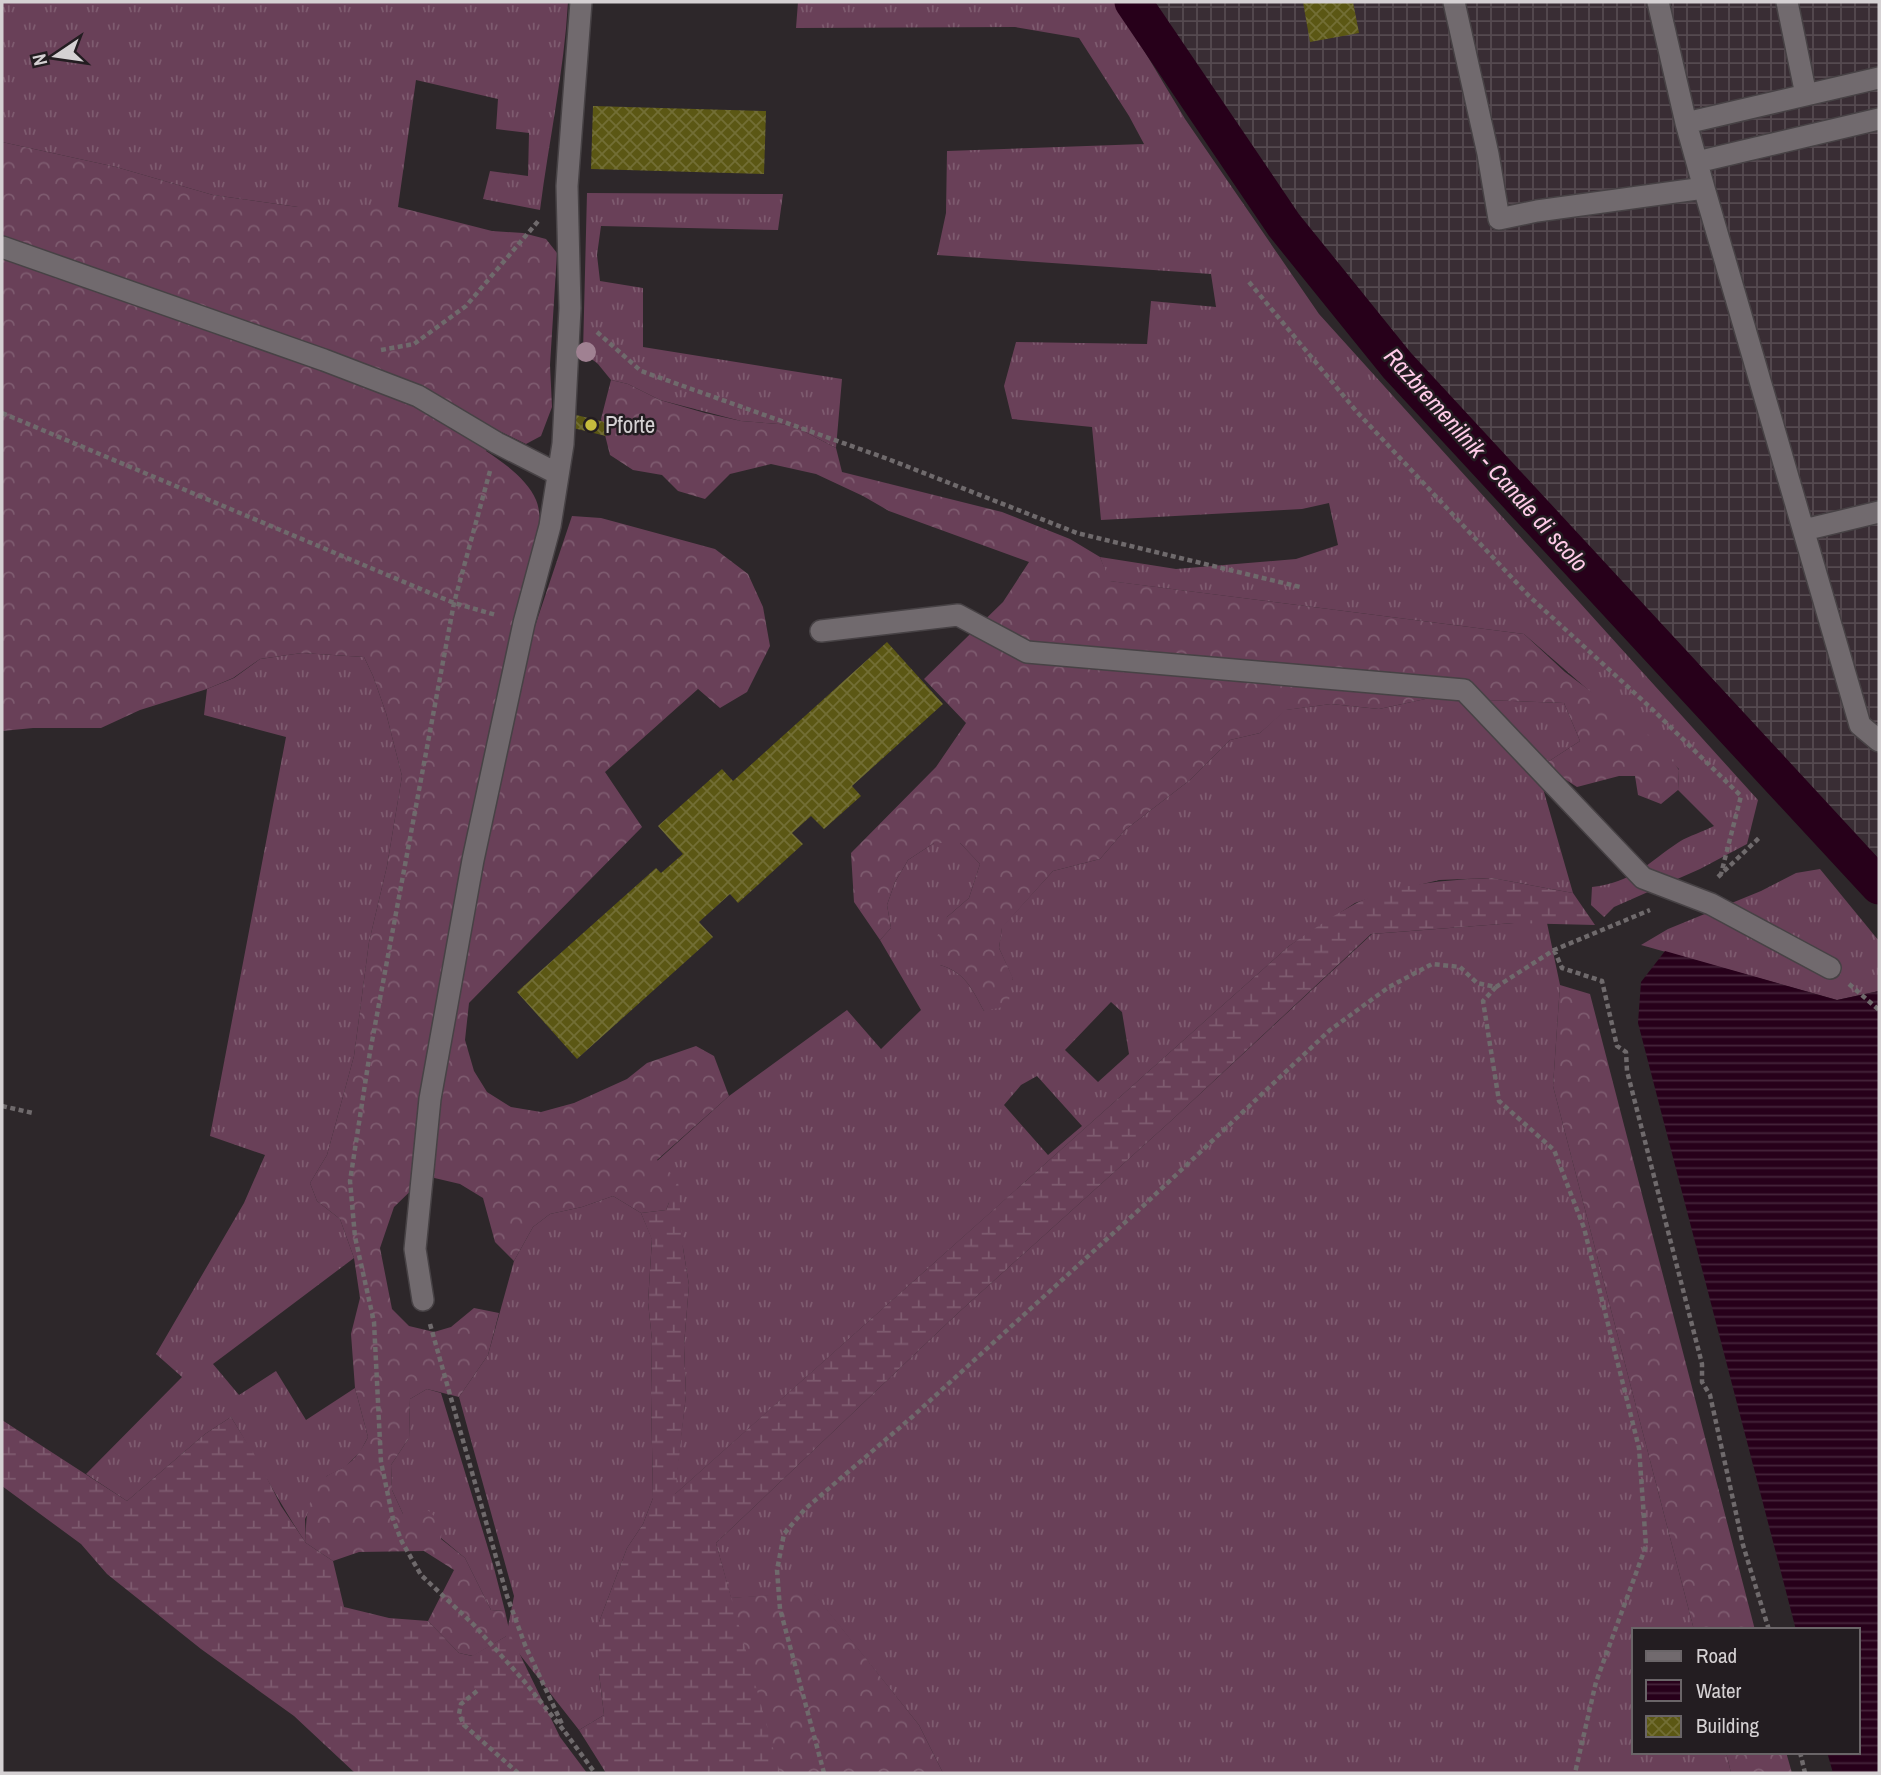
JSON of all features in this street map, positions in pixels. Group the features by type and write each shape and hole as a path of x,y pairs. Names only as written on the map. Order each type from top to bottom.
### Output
{"street":[{"path":"423,1300 415,1250 430,1099 473,860 524,623 550,526 563,443 570,308 567,186 581,2"},
{"path":"1454,2 1488,154 1499,219 1537,211 1704,188"},
{"path":"1658,2 1696,162 1860,725 1879,741"},
{"path":"1787,2 1806,95"},
{"path":"1686,122 1879,78"},
{"path":"1696,162 1879,119"},
{"path":"2,247 324,360 418,396 497,443 558,474"},
{"path":"1804,530 1879,512"},
{"path":"821,631 958,615 1027,652 1464,690 1643,878 1711,904 1830,968"}],"path":[{"path":"375,351 414,344 466,306 567,186"},
{"path":"1249,282 1357,412 1529,596 1653,709 1741,796 1720,875"},
{"path":"570,308 641,371 888,459 1077,533 1300,587"},
{"path":"2,413 454,603 524,623"},
{"path":"1575,1773 1596,1682 1646,1546 1639,1448 1584,1228 1554,1150 1499,1101 1483,1002 1496,988 1554,950 1686,895 1720,875 1760,837"},
{"path":"1554,950 1562,968 1602,981 1617,1046 1626,1052 1627,1071 1702,1364 1702,1382 1710,1395 1743,1545 1768,1628"},
{"path":"824,1773 780,1609 777,1570 784,1534 805,1509 912,1417 1093,1252 1330,1030 1388,987 1432,964 1460,967 1477,983 1496,988"},
{"path":"1830,968 1879,1010"},
{"path":"2,1106 33,1113"},
{"path":"423,1300 507,1596 565,1732 595,1773"},
{"path":"477,1690 461,1704 460,1714 464,1725 518,1773"},
{"path":"1800,1754 1805,1773"}],"shaded area":[{"path":"1133,2 1879,2 1879,886 1397,365 1284,225"}],"green space":[{"path":"2,2 568,2 560,80 540,210 483,199 490,171 528,176 529,133 496,129 498,99 416,80 398,207 298,207 213,195 116,167 2,142"},
{"path":"798,2 1115,2 1185,119 1319,314 1758,800 1747,844 1700,869 1614,907 1604,917 1591,905 1592,887 1630,876 1679,842 1714,826 1678,790 1679,769 1524,634 1109,581 1100,557 1176,569 1296,559 1338,545 1329,503 1302,509 1101,520 1092,427 1012,419 1004,386 1016,342 1147,344 1151,301 1216,307 1211,274 937,255 946,213 947,151 1144,144 1129,116 1079,38 1015,27 796,28"},
{"path":"2,142 116,167 213,195 298,207 398,207 492,231 523,233 546,239 557,253 550,365 552,407 541,436 526,444 499,431 486,451 527,485 536,500 539,512 539,566 532,635 572,516 601,518 715,549 748,574 763,607 770,646 747,692 720,708 698,689 605,772 642,827 469,1003 465,1040 474,1071 487,1092 511,1107 541,1112 574,1103 627,1079 647,1063 696,1046 714,1056 729,1096 657,1160 678,1180 666,1210 641,1213 613,1196 550,1214 533,1227 514,1261 495,1242 483,1198 460,1184 426,1176 394,1207 380,1248 392,1309 409,1326 434,1332 451,1327 474,1308 499,1313 488,1355 459,1397 427,1389 410,1399 409,1438 391,1465 392,1490 403,1514 429,1511 442,1524 441,1539 465,1558 491,1610 505,1611 510,1634 473,1656 459,1653 428,1621 454,1570 424,1551 359,1552 333,1561 306,1543 307,1517 315,1492 328,1475 352,1460 368,1437 355,1388 351,1334 360,1298 354,1258 340,1219 317,1201 310,1183 327,1155 354,1056 369,942 387,866 402,776 386,713 364,657 302,653 260,659 233,678 140,710 101,728 2,731"},
{"path":"587,193 783,194 778,230 601,226 597,255 600,281 643,288 643,347 842,379 836,448 792,425 741,421 660,400 628,384 611,380 598,364 583,352"},
{"path":"611,380 628,384 660,400 705,413 741,421 792,425 836,448 842,472 1002,512 1070,539 1100,557 1110,581 1524,634 1565,672 1658,742 1679,770 1678,790 1661,804 1638,795 1635,776 1619,776 1577,787 1543,765 1580,741 1564,703 1430,698 1379,709 1331,704 1286,710 1260,733 1230,740 1190,780 1125,830 1100,859 1053,871 1002,928 999,948 1013,978 1008,1006 984,1011 962,977 940,965 934,942 947,917 969,898 980,864 960,843 934,843 908,860 895,882 887,905 891,928 880,940 854,902 851,853 936,767 966,723 924,679 1003,602 1029,562 889,511 816,474 771,464 730,474 705,499 678,491 662,475 633,470 610,455 601,419"},
{"path":"302,653 364,657 386,713 402,776 387,866 369,942 354,1056 327,1155 310,1183 317,1201 340,1219 354,1258 213,1364 239,1395 276,1371 306,1420 355,1388 368,1437 360,1452 345,1467 327,1476 305,1519 306,1543 231,1417 205,1434 127,1501 86,1474 182,1377 156,1354 244,1203 265,1155 210,1136 286,737 204,715 207,689 234,678 260,659"},
{"path":"1430,698 1564,703 1580,741 1543,765 1540,778 1573,893 1492,878 1439,880 1355,903 1289,946 674,1495 686,1395 684,1345 689,1285 683,1248 657,1161 729,1096 847,1010 881,1049 921,1010 880,940 891,928 887,905 895,882 908,860 934,843 960,843 980,864 969,898 947,917 940,965 962,977 984,1011 1013,979 999,948 1002,927 1053,871 1100,859 1125,830 1190,780 1230,740 1260,733 1285,710 1331,704 1379,709","holes":["1111,1002 1122,1012 1129,1054 1098,1082 1065,1050","1037,1076 1082,1126 1048,1155 1004,1105 1021,1085"]},
{"path":"1820,869 1879,941 1879,991 1837,1000 1641,945 1668,929 1761,891 1796,873"},
{"path":"1492,878 1573,893 1595,925 1514,923 1371,934 1173,1119 958,1313 716,1543 780,1773 606,1773 579,1730 604,1715 599,1673 599,1622 627,1548 643,1524 653,1498 652,1340 648,1302 652,1240 641,1213 666,1210 678,1180 683,1248 689,1285 684,1345 686,1395 675,1494 1289,946 1345,910 1386,892 1439,882"},
{"path":"1547,923 1560,985 1553,1086 1693,1628 1632,1628 1632,1754 1726,1754 1731,1773 943,1773 919,1725 813,1593 731,1598 716,1543 958,1313 1372,934"},
{"path":"1560,985 1590,994 1754,1628 1693,1628 1553,1086"},
{"path":"613,1196 641,1213 652,1239 648,1302 652,1340 653,1498 643,1524 627,1548 599,1622 599,1673 604,1715 579,1730 506,1637 514,1596 459,1397 488,1355 514,1261 533,1227 550,1214"},
{"path":"427,1389 441,1393 505,1611 491,1610 465,1558 441,1538 403,1514 392,1490 391,1465 409,1438 410,1399"},
{"path":"231,1417 259,1462 281,1506 306,1543 333,1561 344,1607 389,1618 428,1621 459,1653 472,1656 510,1634 560,1737 587,1773 355,1773 294,1716 201,1649 107,1574 81,1544 2,1486 2,1420 127,1501 205,1434"},
{"path":"813,1592 919,1725 943,1773 643,1773 699,1600"},
{"path":"1726,1754 1787,1754 1792,1773 1731,1773"}],"water":[{"path":"1665,951 1837,1000 1879,991 1879,1773 1833,1773 1828,1754 1860,1754 1860,1628 1795,1628 1638,1023 1641,982"}],"building":[{"path":"1303,2 1353,2 1359,33 1310,42"},
{"path":"593,106 766,111 764,174 591,169"},
{"name":"Pforte","path":"576,415 609,423 606,436 573,428"},
{"path":"887,642 943,704 852,786 861,796 824,829 811,816 792,833 803,844 738,903 730,894 699,922 713,937 577,1059 517,992 656,868 661,873 683,854 658,826 722,769 733,781"}],"waterway":[{"name":"Razbremenilnik - Canale di scolo","path":"1133,2 1284,225 1397,365 1879,886"}],"place":[{"name":"Pforte","path":"591,425"}]}
